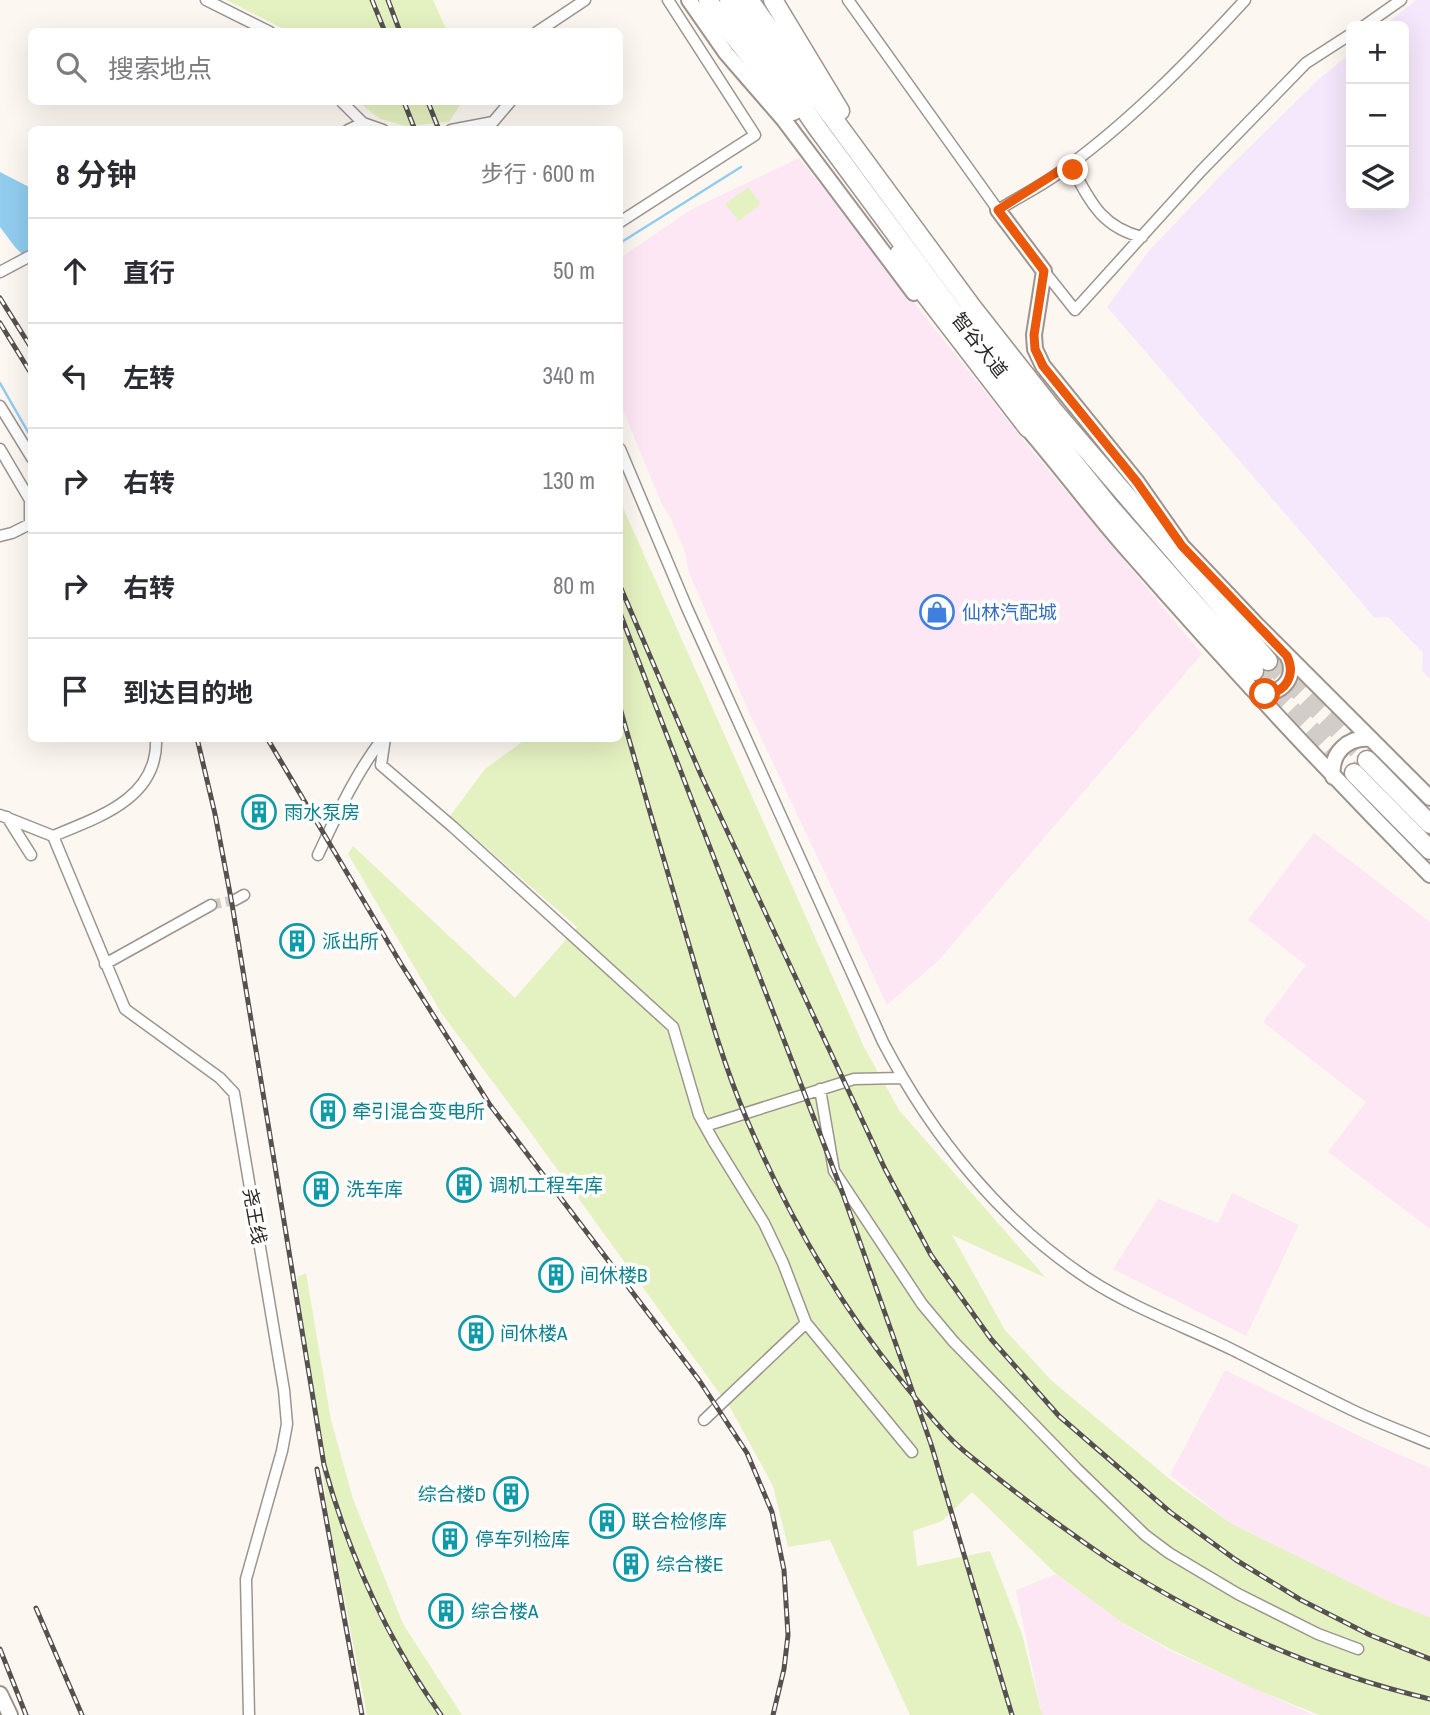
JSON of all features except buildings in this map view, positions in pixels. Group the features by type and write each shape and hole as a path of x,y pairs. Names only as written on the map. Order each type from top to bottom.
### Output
{"highway":[{"path":"708,0 738,7 807,128 866,194 911,276 1028,428"},
{"path":"773,0 909,222 1182,546"},
{"name":"智谷大道","path":"738,7 909,222 1053,410 1263,667"},
{"name":"智谷大道","path":"866,194 954,313 1107,505 1263,667"},
{"path":"1367,760 1430,824"},
{"path":"1354,773 1430,850"}],"main road":[{"path":"689,0 726,53 783,120 955,347 1028,428 1131,555 1263,667 1371,739 1430,798"},
{"path":"998,210 1044,271 1034,335 1035,349 1043,366 1137,482 1263,667 1333,777 1430,876"},
{"path":"1333,777 1333,764 1342,748 1355,740 1371,739"},
{"path":"0,1694 10,1715"}],"street":[{"path":"206,0 262,28"},
{"path":"543,28 585,0"},
{"path":"623,220 755,135 668,0"},
{"path":"849,0 998,210 1070,164 1132,113 1207,41 1245,0"},
{"path":"1371,21 1401,0"},
{"path":"1044,271 1075,310 1201,171 1306,63 1346,37"},
{"path":"345,105 363,123 372,126"},
{"path":"488,126 507,105"},
{"path":"357,126 363,123"},
{"path":"1070,164 1085,192 1114,227 1142,237"},
{"path":"0,272 28,257"},
{"path":"0,406 28,452"},
{"path":"0,449 28,497"},
{"path":"623,456 687,608 877,1030 901,1078 959,1160 1012,1219 1047,1249 1092,1281 1175,1325 1230,1349 1352,1410 1430,1443"},
{"path":"0,536 28,525"},
{"path":"3,816 53,836 88,822 139,790 149,777 157,757 156,742"},
{"path":"318,855 351,787 367,759 381,742"},
{"path":"384,742 381,765 673,1027 691,1091 705,1126 764,1223 806,1323 912,1452"},
{"path":"3,816 31,855"},
{"name":"尧王线","path":"53,836 125,1009 220,1078 234,1093 284,1390 287,1424 279,1463 246,1579 249,1715"},
{"path":"104,964 211,905"},
{"path":"705,1126 854,1079 901,1078"},
{"path":"820,1089 834,1171 922,1304 953,1341 1145,1535 1169,1553 1238,1594 1318,1634 1359,1649"},
{"path":"704,1420 806,1323"}],"shaded area":[{"path":"1416,0 1430,0 1430,679 1422,671 1423,653 1388,617 1375,618 1107,307 1148,252 1220,176 1319,79 1346,57 1346,210 1409,210 1409,21 1390,21"},
{"name":"仙林汽配城","path":"799,158 1029,447 1202,654 939,960 887,1005 748,710 688,570 685,552 623,410 623,256 692,209"},
{"path":"1314,833 1430,922 1430,1229 1328,1152 1366,1102 1263,1022 1306,965 1248,920"},
{"path":"1232,1193 1299,1225 1246,1336 1113,1269 1158,1199 1218,1223"},
{"path":"1225,1370 1430,1468 1430,1617 1391,1603 1230,1523 1170,1475"},
{"path":"1056,1574 1122,1623 1169,1650 1314,1715 1042,1715 1016,1590"}],"green space":[{"path":"226,0 433,0 446,28 282,28"},
{"path":"362,105 460,105 449,122 406,126 380,119"},
{"path":"748,187 761,204 739,221 725,204"},
{"path":"623,508 864,1047 899,1110 1046,1278 952,1235 1005,1330 1052,1381 1172,1481 1232,1524 1392,1603 1430,1617 1430,1715 1319,1715 1255,1689 1170,1649 1121,1622 1055,1573 972,1492 942,1521 913,1531 917,1566 990,1551 1022,1634 1042,1715 910,1715 830,1540 788,1547 773,1486 731,1409 442,1014 348,854 353,846 515,998 577,927 450,816 485,769 522,742 623,742"},
{"path":"306,1273 331,1420 353,1499 403,1624 462,1715 367,1715 328,1515 297,1277"}],"water":[{"path":"0,172 28,186 28,260 0,227"}],"waterway":[{"path":"623,241 741,167"},
{"path":"0,383 28,432"}],"tunnel":[{"path":"1268,661 1367,760"},
{"path":"1254,671 1354,773"},
{"path":"211,905 235,900"}],"railway":[{"path":"372,0 383,28"},
{"path":"388,0 398,28"},
{"path":"405,105 413,126"},
{"path":"429,105 437,126"},
{"path":"0,298 28,343"},
{"path":"0,323 28,368"},
{"path":"623,593 701,775 885,1169 931,1255 991,1339 1059,1416 1170,1512 1236,1560 1301,1600 1370,1635 1430,1659"},
{"path":"623,621 843,1194 931,1444 1012,1715"},
{"path":"623,718 707,1007 730,1075 762,1155 796,1222 834,1287 919,1403 953,1441 995,1476 1081,1541 1148,1584 1264,1644 1346,1675 1430,1699"},
{"path":"198,742 232,904 324,1465 345,1531 371,1595 403,1656 441,1715"},
{"path":"269,742 401,964 490,1105 699,1380 747,1453 772,1512 784,1570 788,1635 784,1669 773,1715"},
{"path":"317,1469 362,1715"},
{"path":"36,1608 82,1715"},
{"path":"0,1649 26,1715"}],"place":[{"name":"仙林汽配城","path":"937,612"},
{"name":"雨水泵房","path":"259,812"},
{"name":"派出所","path":"297,941"},
{"name":"牵引混合变电所","path":"328,1111"},
{"name":"调机工程车库","path":"464,1185"},
{"name":"洗车库","path":"321,1189"},
{"name":"间休楼B","path":"556,1275"},
{"name":"间休楼A","path":"476,1333"},
{"name":"综合楼D","path":"511,1494"},
{"name":"联合检修库","path":"607,1521"},
{"name":"停车列检库","path":"450,1539"},
{"name":"综合楼E","path":"631,1564"},
{"name":"综合楼A","path":"446,1611"}],"route":[{"path":"1073,170 1070,164 998,210 1044,271 1034,335 1035,349 1043,366 1063,393 1137,482 1182,546 1287,656 1291,670 1287,683 1280,690 1265,694"}]}
